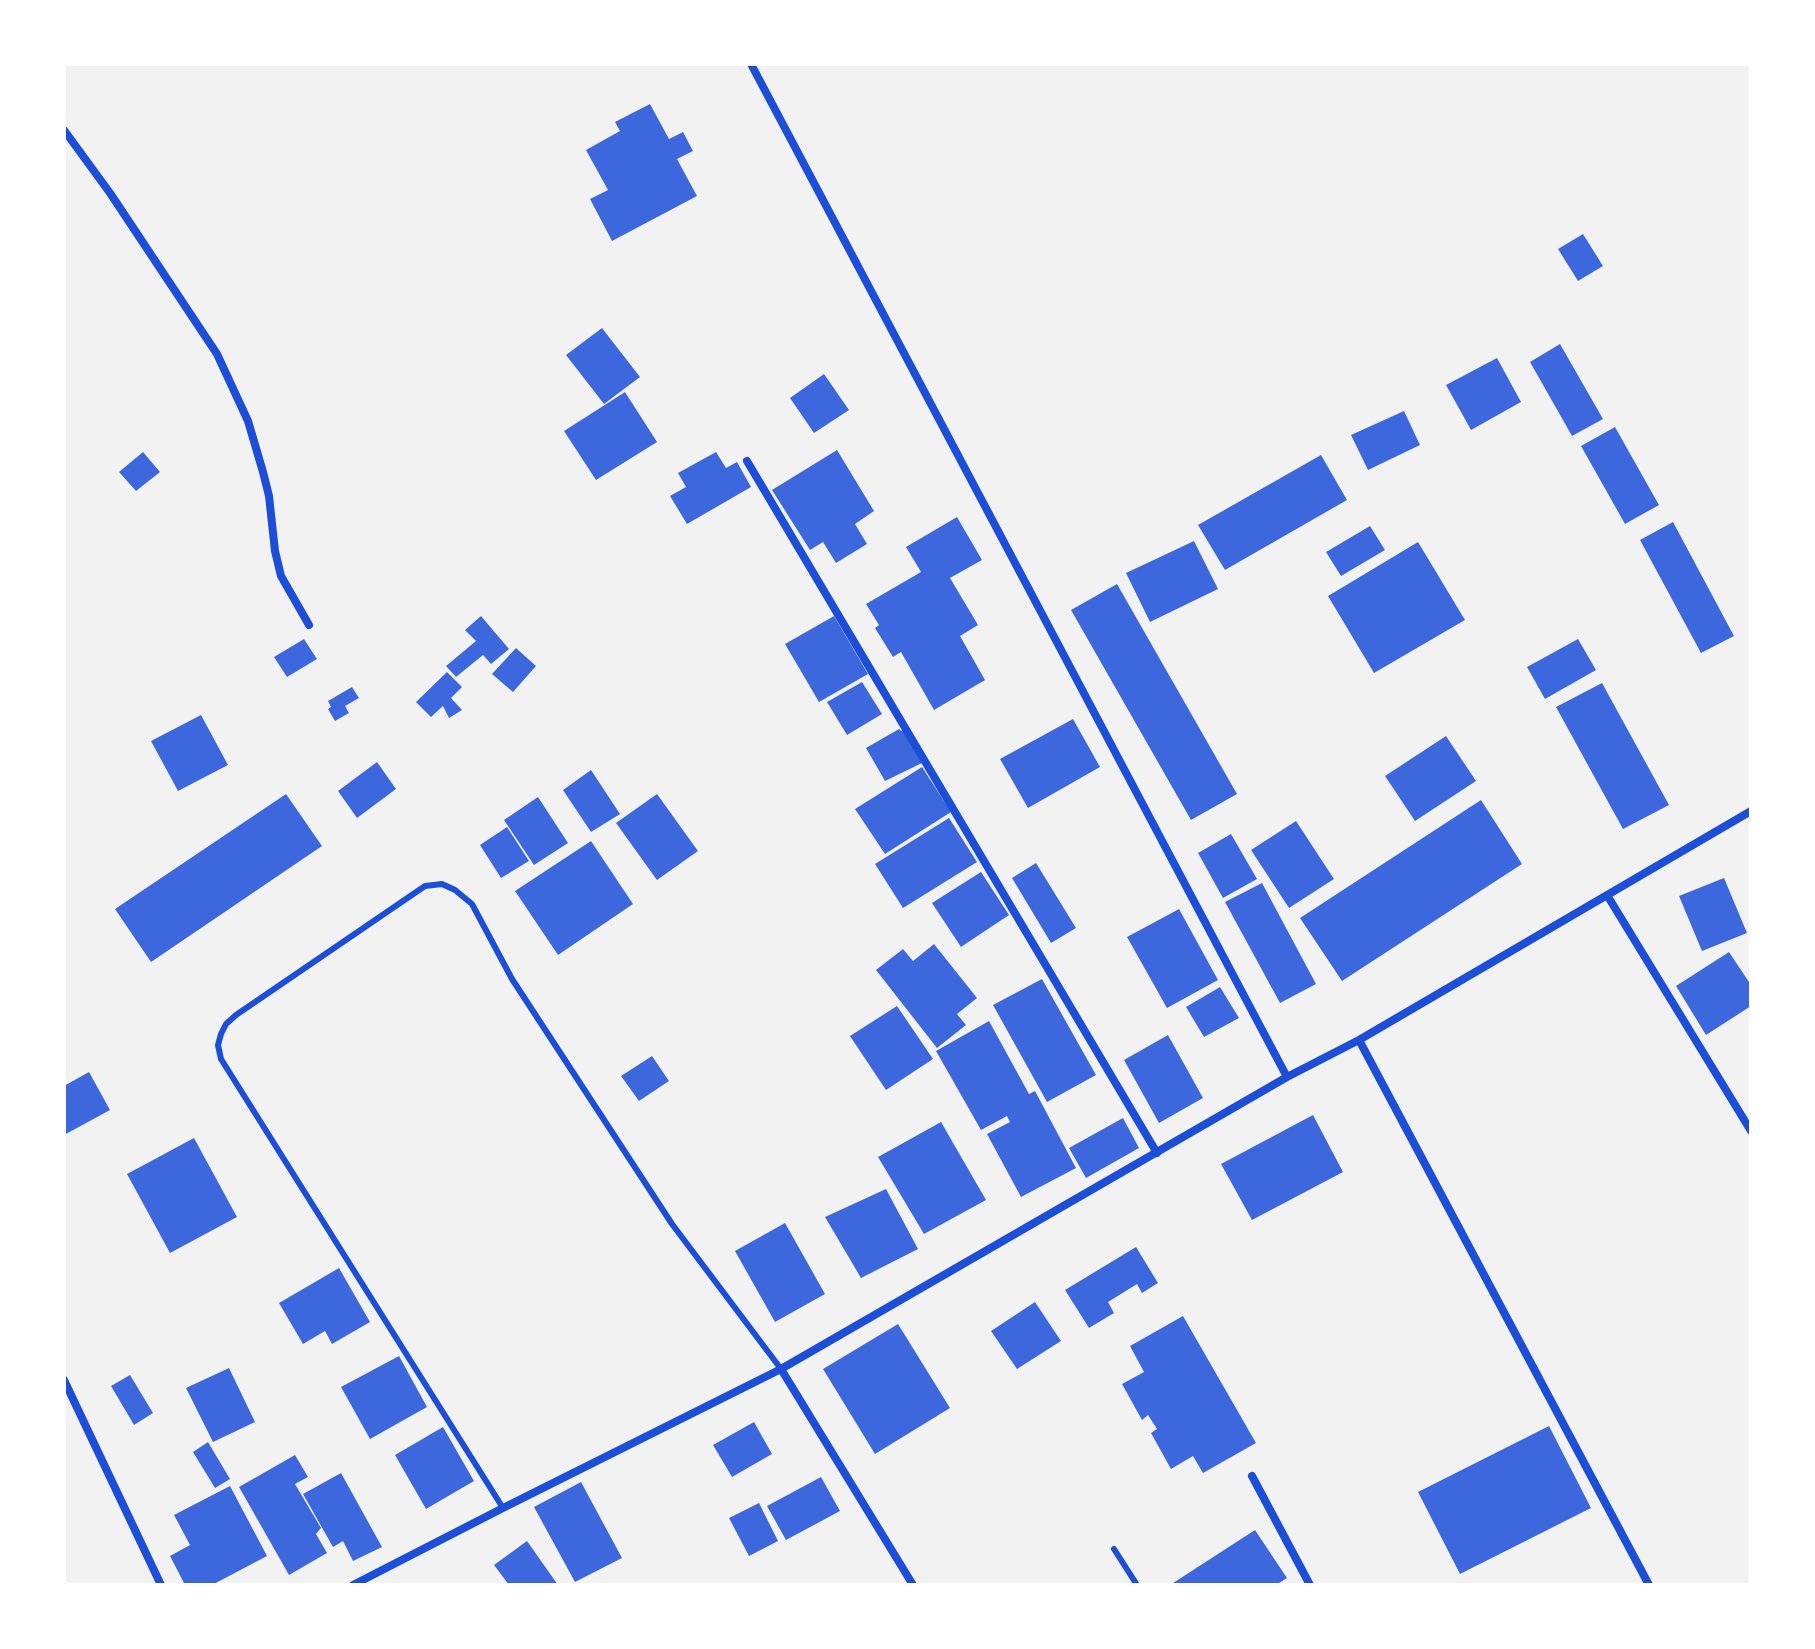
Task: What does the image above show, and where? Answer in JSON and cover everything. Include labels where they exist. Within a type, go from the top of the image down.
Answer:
[{"type":"street","points":[[751,64],[1287,1077]]},
{"type":"street","points":[[64,130],[110,193],[217,354],[248,421],[269,496],[281,576],[309,625]]},
{"type":"street","points":[[747,461],[1157,1153]]},
{"type":"street","points":[[353,1585],[781,1369],[1287,1077],[1359,1040],[1751,811]]},
{"type":"street","points":[[1607,895],[1751,1131]]},
{"type":"street","points":[[1359,1040],[1649,1585]]},
{"type":"street","points":[[781,1369],[913,1585]]},
{"type":"street","points":[[64,1380],[161,1585]]},
{"type":"street","points":[[1252,1476],[1310,1585]]},
{"type":"lane","points":[[503,1508],[221,1059],[218,1045],[226,1024],[236,1015],[425,886],[442,884],[472,904],[512,979],[672,1224],[781,1369]]},
{"type":"lane","points":[[1114,1549],[1137,1585]]},
{"type":"building","points":[[650,104],[669,139],[683,132],[693,151],[677,159],[697,196],[612,241],[590,199],[608,190],[586,150],[620,131],[615,122]]},
{"type":"building","points":[[1583,234],[1603,266],[1578,281],[1558,249]]},
{"type":"building","points":[[602,328],[640,377],[604,404],[566,355]]},
{"type":"building","points":[[1560,344],[1603,419],[1572,436],[1530,362]]},
{"type":"building","points":[[1497,358],[1521,402],[1471,430],[1446,385]]},
{"type":"building","points":[[824,374],[849,410],[814,433],[790,398]]},
{"type":"building","points":[[625,392],[657,442],[596,480],[564,431]]},
{"type":"building","points":[[1404,411],[1420,445],[1368,470],[1351,435]]},
{"type":"building","points":[[1615,427],[1659,505],[1625,524],[1581,446]]},
{"type":"building","points":[[837,450],[874,511],[855,524],[867,544],[836,563],[823,542],[810,550],[772,490]]},
{"type":"building","points":[[143,452],[160,472],[136,491],[119,472]]},
{"type":"building","points":[[716,452],[726,468],[737,462],[751,487],[687,524],[670,496],[686,487],[678,473]]},
{"type":"building","points":[[1321,455],[1347,500],[1225,570],[1198,525]]},
{"type":"building","points":[[957,517],[982,560],[950,578],[978,625],[960,636],[985,680],[934,710],[901,652],[893,657],[875,628],[879,625],[866,604],[921,572],[906,547]]},
{"type":"building","points":[[1673,522],[1734,636],[1701,653],[1640,540]]},
{"type":"building","points":[[1370,526],[1385,550],[1341,576],[1326,552]]},
{"type":"building","points":[[1194,541],[1218,589],[1150,622],[1126,573]]},
{"type":"building","points":[[1418,542],[1465,620],[1374,673],[1328,596]]},
{"type":"building","points":[[1117,584],[1237,794],[1191,820],[1071,610]]},
{"type":"building","points":[[481,616],[509,649],[491,664],[483,655],[456,677],[446,666],[476,641],[465,630]]},
{"type":"building","points":[[834,616],[868,674],[819,702],[785,644]]},
{"type":"building","points":[[304,639],[317,659],[287,677],[274,657]]},
{"type":"building","points":[[1578,639],[1596,670],[1545,699],[1527,667]]},
{"type":"building","points":[[516,648],[536,666],[513,692],[492,674]]},
{"type":"building","points":[[447,672],[462,687],[451,698],[462,710],[449,718],[443,706],[431,717],[416,702]]},
{"type":"building","points":[[862,682],[882,714],[847,735],[827,702]]},
{"type":"building","points":[[1602,683],[1669,805],[1623,829],[1556,707]]},
{"type":"building","points":[[352,687],[359,698],[345,706],[349,713],[335,721],[328,709],[331,707],[328,701]]},
{"type":"building","points":[[201,715],[228,765],[178,791],[151,741]]},
{"type":"building","points":[[1073,719],[1100,767],[1028,808],[1000,759]]},
{"type":"building","points":[[899,729],[903,730],[922,763],[885,781],[866,748]]},
{"type":"building","points":[[1446,736],[1476,781],[1415,821],[1385,776]]},
{"type":"building","points":[[377,762],[396,789],[357,818],[338,791]]},
{"type":"building","points":[[922,767],[951,812],[885,854],[855,809]]},
{"type":"building","points":[[591,770],[620,814],[591,832],[563,790]]},
{"type":"building","points":[[286,794],[322,846],[151,962],[115,909]]},
{"type":"building","points":[[657,794],[698,851],[657,880],[616,823]]},
{"type":"building","points":[[538,797],[568,843],[534,865],[504,820]]},
{"type":"building","points":[[1481,800],[1522,864],[1342,981],[1300,918]]},
{"type":"building","points":[[949,818],[977,862],[903,908],[875,864]]},
{"type":"building","points":[[1296,821],[1334,879],[1289,908],[1251,850]]},
{"type":"building","points":[[507,827],[529,861],[501,878],[480,845]]},
{"type":"building","points":[[1231,834],[1257,879],[1223,898],[1198,853]]},
{"type":"building","points":[[591,841],[633,904],[558,955],[515,891]]},
{"type":"building","points":[[1036,863],[1076,928],[1051,943],[1012,878]]},
{"type":"building","points":[[981,872],[1009,915],[961,947],[932,903]]},
{"type":"building","points":[[1724,878],[1747,933],[1702,951],[1679,896]]},
{"type":"building","points":[[1262,883],[1316,984],[1280,1003],[1225,902]]},
{"type":"building","points":[[1179,909],[1218,980],[1167,1008],[1127,937]]},
{"type":"building","points":[[934,944],[977,998],[957,1014],[966,1025],[937,1048],[876,970],[903,949],[913,961]]},
{"type":"building","points":[[1729,952],[1751,985],[1751,1006],[1706,1035],[1676,986]]},
{"type":"building","points":[[1042,979],[1096,1075],[1047,1102],[993,1005]]},
{"type":"building","points":[[1220,987],[1239,1018],[1204,1037],[1186,1007]]},
{"type":"building","points":[[897,1006],[933,1059],[886,1090],[850,1036]]},
{"type":"building","points":[[989,1021],[1029,1094],[1035,1091],[1076,1168],[1021,1197],[987,1134],[1010,1122],[1007,1116],[981,1130],[936,1051]]},
{"type":"building","points":[[1168,1035],[1203,1098],[1159,1123],[1124,1060]]},
{"type":"building","points":[[652,1056],[669,1081],[639,1101],[621,1076]]},
{"type":"building","points":[[89,1072],[110,1110],[64,1135],[64,1086]]},
{"type":"building","points":[[1313,1115],[1343,1172],[1252,1220],[1221,1164]]},
{"type":"building","points":[[1123,1118],[1139,1148],[1086,1178],[1069,1148]]},
{"type":"building","points":[[941,1122],[986,1200],[924,1234],[878,1157]]},
{"type":"building","points":[[194,1138],[237,1217],[170,1253],[127,1174]]},
{"type":"building","points":[[886,1189],[918,1249],[861,1278],[825,1217]]},
{"type":"building","points":[[785,1223],[825,1294],[775,1322],[735,1251]]},
{"type":"building","points":[[1136,1247],[1158,1283],[1142,1293],[1137,1284],[1108,1302],[1114,1313],[1089,1328],[1065,1290]]},
{"type":"building","points":[[339,1268],[370,1322],[332,1344],[325,1331],[303,1344],[279,1303]]},
{"type":"building","points":[[1035,1302],[1061,1341],[1017,1369],[991,1331]]},
{"type":"building","points":[[1183,1316],[1256,1443],[1203,1473],[1193,1456],[1171,1469],[1151,1433],[1157,1429],[1148,1415],[1142,1420],[1122,1384],[1144,1372],[1130,1346]]},
{"type":"building","points":[[898,1324],[950,1408],[875,1454],[823,1369]]},
{"type":"building","points":[[399,1356],[427,1407],[370,1439],[341,1387]]},
{"type":"building","points":[[229,1368],[255,1422],[213,1442],[186,1388]]},
{"type":"building","points":[[130,1375],[153,1413],[134,1425],[111,1386]]},
{"type":"building","points":[[754,1422],[772,1454],[732,1477],[713,1445]]},
{"type":"building","points":[[1549,1426],[1591,1508],[1460,1574],[1418,1492]]},
{"type":"building","points":[[443,1427],[474,1481],[426,1509],[395,1455]]},
{"type":"building","points":[[208,1442],[230,1479],[215,1488],[193,1452]]},
{"type":"building","points":[[295,1455],[308,1477],[295,1484],[321,1528],[316,1534],[327,1553],[289,1575],[239,1487]]},
{"type":"building","points":[[341,1473],[382,1547],[353,1561],[343,1541],[333,1547],[303,1494]]},
{"type":"building","points":[[821,1477],[840,1511],[786,1540],[767,1506]]},
{"type":"building","points":[[581,1482],[622,1558],[575,1582],[534,1507]]},
{"type":"building","points":[[230,1486],[267,1556],[212,1585],[185,1585],[170,1556],[190,1545],[174,1515]]},
{"type":"building","points":[[759,1503],[778,1541],[749,1556],[729,1518]]},
{"type":"building","points":[[1255,1530],[1287,1578],[1276,1585],[1170,1585]]},
{"type":"building","points":[[527,1541],[558,1585],[509,1585],[494,1565]]}]
